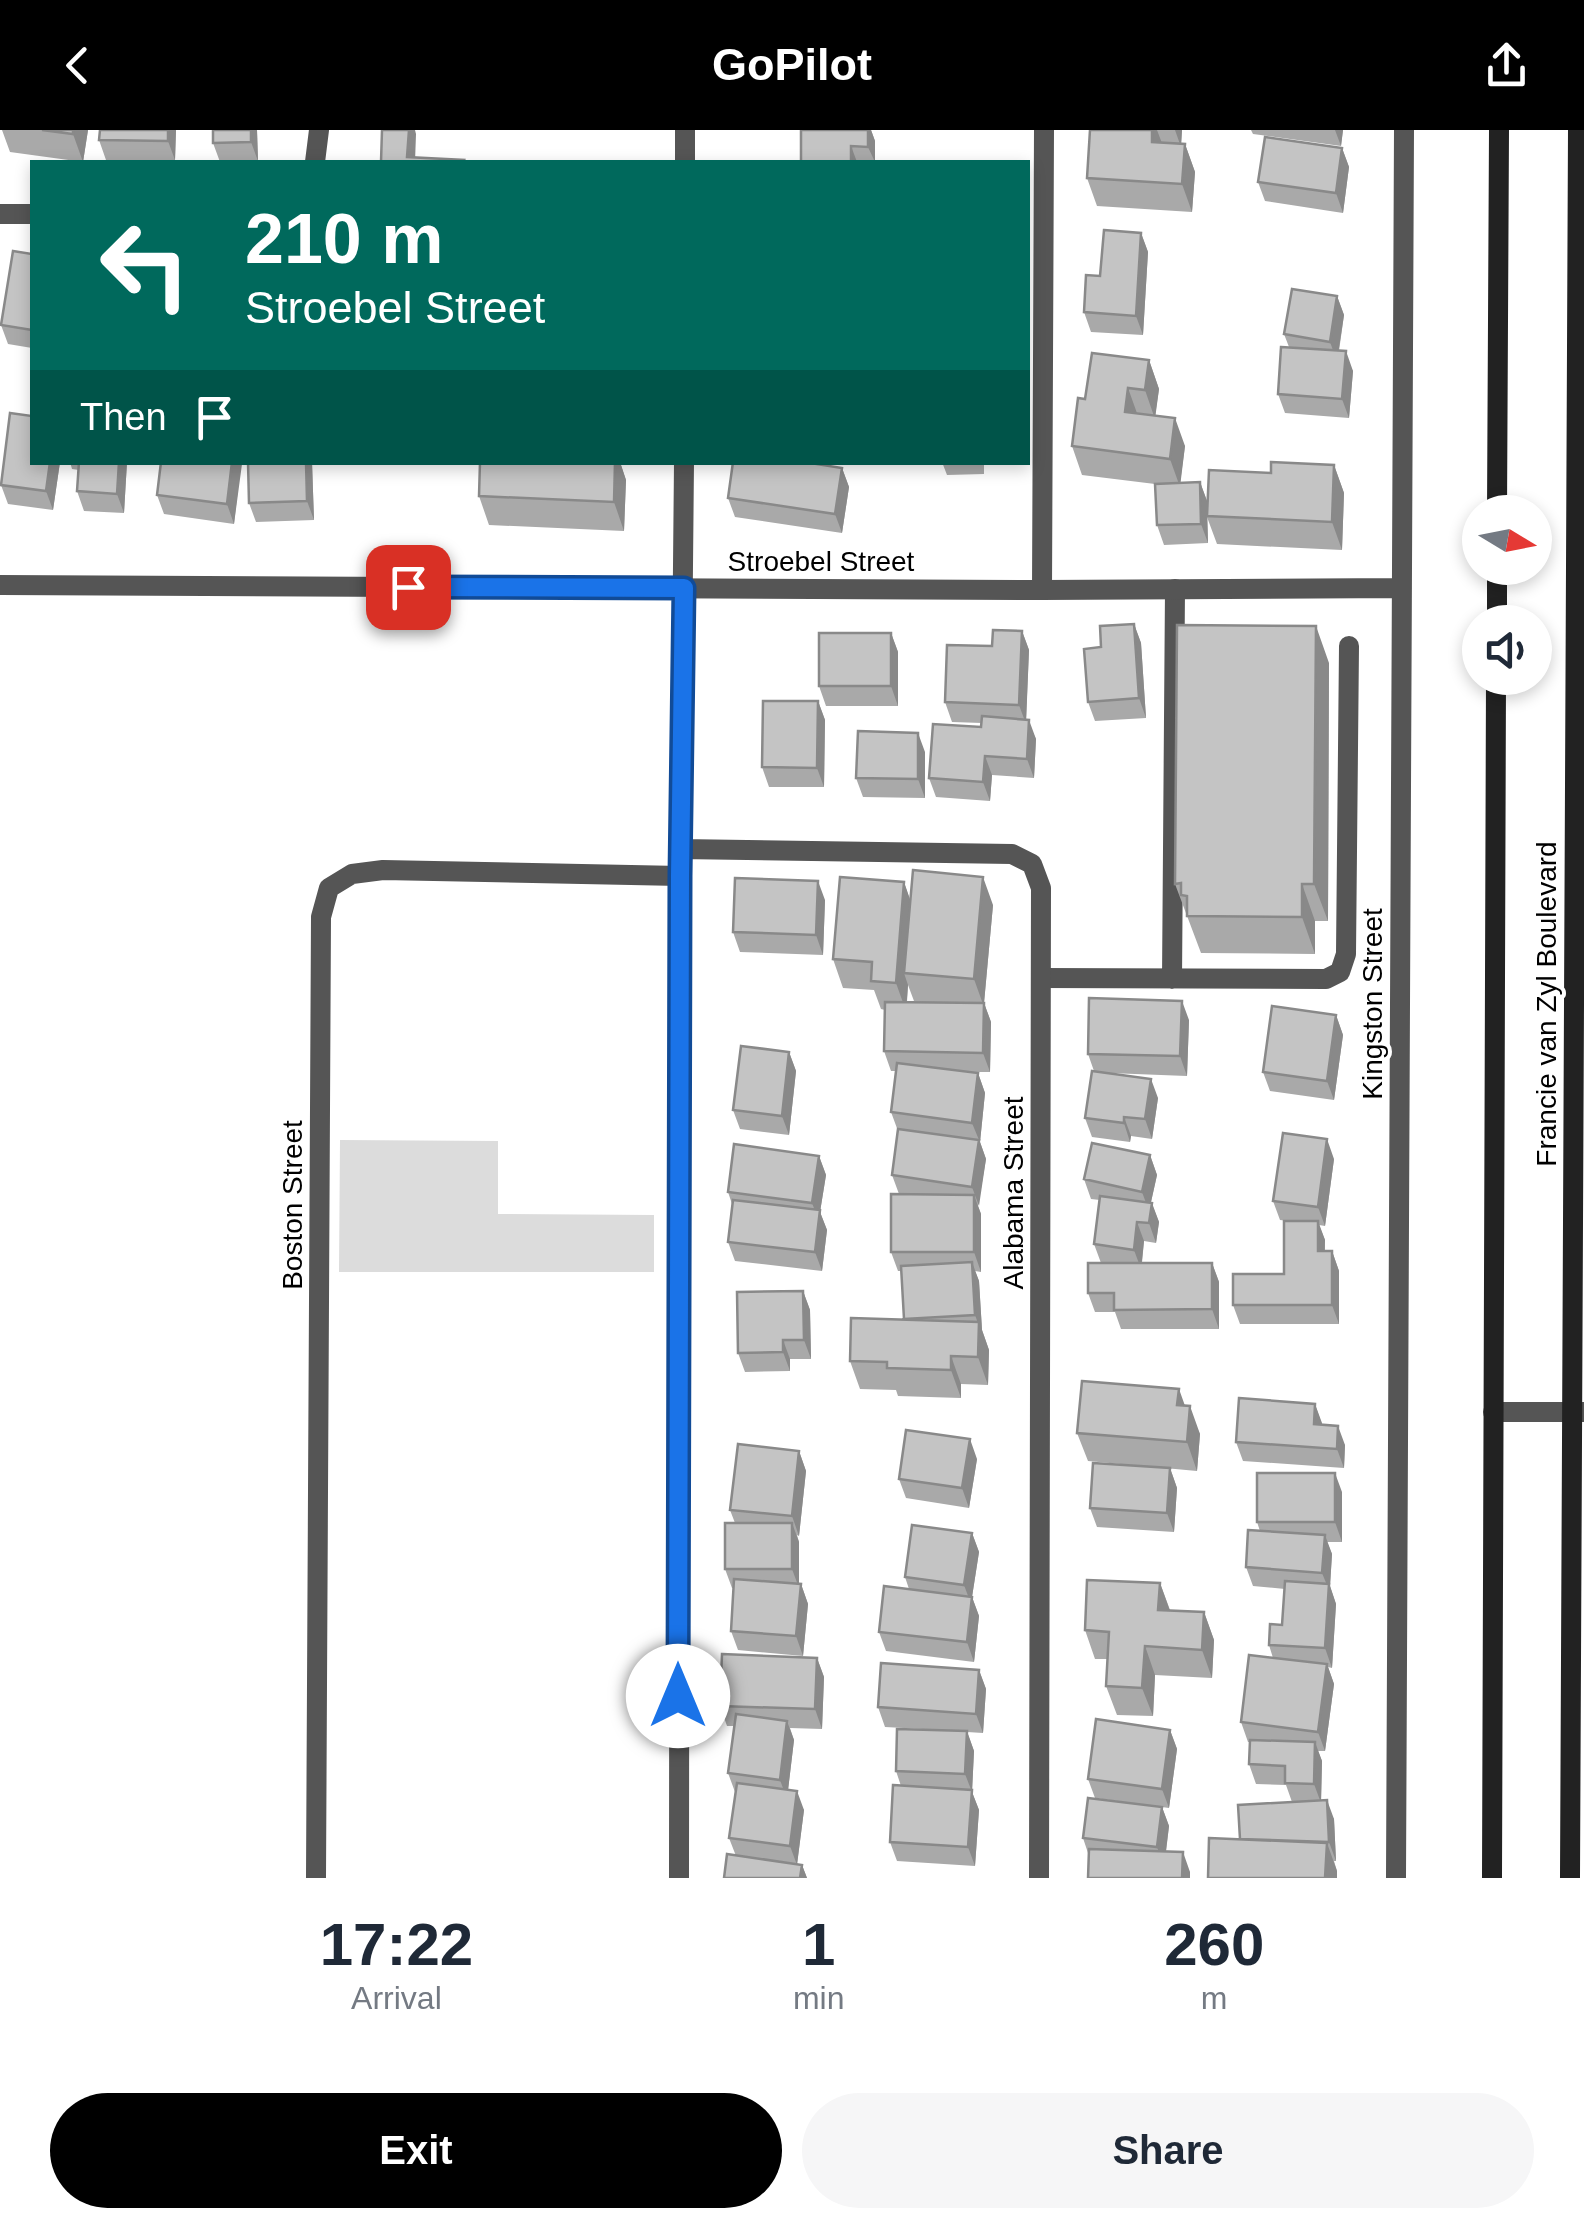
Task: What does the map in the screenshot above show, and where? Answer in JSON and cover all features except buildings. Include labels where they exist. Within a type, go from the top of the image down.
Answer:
[{"type":"main road","points":[[1497,495],[1499,130]]},
{"type":"main road","name":"Francie van Zyl Boulevard","points":[[1570,1878],[1578,1412],[1578,130]]},
{"type":"main road","name":"Francie van Zyl Boulevard","points":[[1492,1878],[1496,695]]},
{"type":"street","points":[[315,160],[319,130]]},
{"type":"street","points":[[685,130],[685,160]]},
{"type":"street","points":[[1042,590],[1044,130]]},
{"type":"street","name":"Kingston Street","points":[[1396,1878],[1404,130]]},
{"type":"street","points":[[0,214],[30,214]]},
{"type":"street","points":[[679,1878],[684,465]]},
{"type":"street","name":"Stroebel Street","points":[[0,585],[1402,588]]},
{"type":"street","points":[[1172,979],[1175,588]]},
{"type":"street","points":[[1040,978],[1326,980],[1340,972],[1345,963],[1349,646]]},
{"type":"street","name":"Alabama Street","points":[[680,849],[1012,854],[1032,864],[1041,888],[1039,1878]]},
{"type":"street","name":"Boston Street","points":[[316,1878],[321,917],[329,888],[352,874],[384,870],[680,876]]},
{"type":"street","points":[[1493,1412],[1578,1412]]},
{"type":"shaded area","points":[[340,1140],[498,1141],[498,1214],[654,1215],[654,1272],[339,1272]]},
{"type":"route","points":[[408,587],[684,588],[678,1696]]}]
